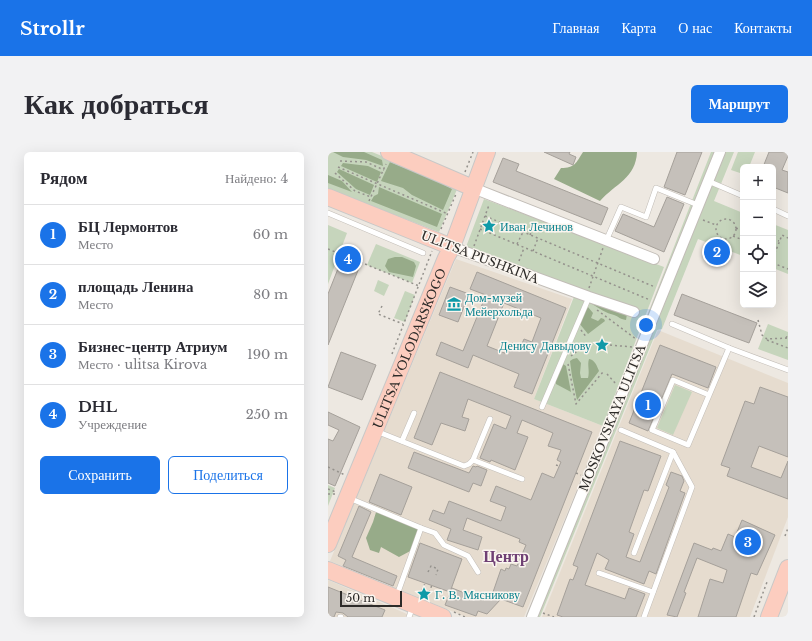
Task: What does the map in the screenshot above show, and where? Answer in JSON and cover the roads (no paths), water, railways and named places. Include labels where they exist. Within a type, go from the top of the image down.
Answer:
[{"type":"main road","name":"ULITSA VOLODARSKOGO","points":[[328,544],[446,258],[452,247],[467,186],[487,152]]},
{"type":"main road","points":[[394,155],[467,186]]},
{"type":"main road","name":"ULITSA PUSHKINA","points":[[328,197],[343,211],[437,240],[452,247]]},
{"type":"main road","points":[[328,570],[443,617]]},
{"type":"main road","points":[[769,617],[787,575]]},
{"type":"street","name":"MOSKOVSKAYA ULITSA","points":[[533,613],[720,152]]},
{"type":"street","points":[[467,186],[654,259]]},
{"type":"street","name":"ULITSA PUSHKINA","points":[[452,247],[587,297],[634,312]]},
{"type":"lane","points":[[708,181],[740,195]]},
{"type":"lane","points":[[606,241],[621,207],[646,217],[656,188],[698,205]]},
{"type":"lane","points":[[776,210],[788,216]]},
{"type":"lane","points":[[328,213],[343,211],[423,253]]},
{"type":"lane","points":[[542,406],[587,297]]},
{"type":"lane","points":[[672,324],[729,348],[788,370]]},
{"type":"lane","points":[[708,395],[673,380],[652,430],[688,445],[729,348]]},
{"type":"lane","points":[[402,441],[414,413]]},
{"type":"lane","points":[[375,430],[464,466],[473,460],[490,419]]},
{"type":"lane","points":[[621,430],[673,452],[692,487],[644,617]]},
{"type":"lane","points":[[634,553],[673,452]]},
{"type":"lane","points":[[473,460],[522,479]]},
{"type":"lane","points":[[348,497],[435,533],[444,545],[468,556],[478,572]]},
{"type":"lane","points":[[396,598],[421,528]]},
{"type":"lane","points":[[599,573],[653,592]]},
{"type":"place","name":"Иван Лечинов","points":[[489,226]]},
{"type":"place","name":"площадь Ленина","points":[[717,252]]},
{"type":"place","name":"DHL","points":[[348,259]]},
{"type":"place","name":"Дом-музей Мейерхольда","points":[[454,304]]},
{"type":"place","name":"Денису Давыдову","points":[[602,345]]},
{"type":"place","name":"БЦ Лермонтов","points":[[648,405]]},
{"type":"place","name":"Бизнес-центр Атриум","points":[[748,542]]},
{"type":"place","name":"Г. В. Мясникову","points":[[424,594]]},
{"type":"district","name":"Центр","points":[[506,556]]}]
